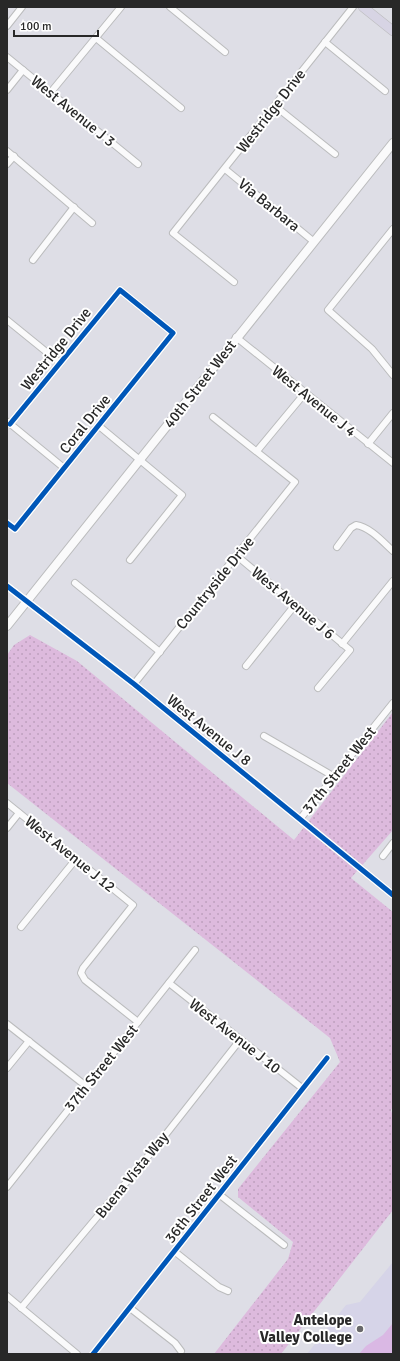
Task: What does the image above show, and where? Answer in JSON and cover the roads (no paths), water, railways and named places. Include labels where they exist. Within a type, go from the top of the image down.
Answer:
[{"type":"main road","points":[[363,7],[393,31]]},
{"type":"main road","name":"40th Street West","points":[[7,626],[141,460],[236,337],[279,286],[313,241],[393,142]]},
{"type":"street","points":[[7,26],[22,7]]},
{"type":"street","points":[[50,92],[121,7]]},
{"type":"street","points":[[170,7],[225,52]]},
{"type":"street","name":"Westridge Drive","points":[[234,282],[173,233],[353,7]]},
{"type":"street","points":[[96,38],[180,108]]},
{"type":"street","points":[[325,42],[385,91]]},
{"type":"street","name":"West Avenue J 3","points":[[7,57],[138,164]]},
{"type":"street","points":[[7,90],[23,70]]},
{"type":"street","points":[[275,106],[335,154]]},
{"type":"street","points":[[7,151],[92,223]]},
{"type":"street","points":[[7,164],[14,156]]},
{"type":"street","name":"Via Barbara","points":[[225,169],[313,241]]},
{"type":"street","points":[[33,260],[74,207]]},
{"type":"street","points":[[393,229],[328,310],[372,349],[393,375]]},
{"type":"street","name":"Westridge Drive","points":[[9,422],[120,290]]},
{"type":"street","name":"Coral Drive","points":[[7,523],[15,529],[173,333],[120,290]]},
{"type":"street","points":[[7,320],[60,363]]},
{"type":"street","name":"West Avenue J 4","points":[[236,337],[393,464]]},
{"type":"street","points":[[213,417],[257,451],[305,393]]},
{"type":"street","points":[[368,444],[393,413]]},
{"type":"street","points":[[9,422],[64,468]]},
{"type":"street","points":[[99,426],[182,495],[130,560]]},
{"type":"street","name":"Countryside Drive","points":[[134,684],[295,482],[257,451]]},
{"type":"street","points":[[337,547],[351,528],[356,525],[367,529],[393,551]]},
{"type":"street","name":"West Avenue J 6","points":[[236,556],[350,650],[318,688]]},
{"type":"street","points":[[342,644],[393,581]]},
{"type":"street","points":[[75,583],[160,652]]},
{"type":"street","name":"West Avenue J 8","points":[[7,586],[134,684],[393,894]]},
{"type":"street","points":[[246,666],[295,605]]},
{"type":"street","name":"37th Street West","points":[[300,819],[393,702]]},
{"type":"street","points":[[264,736],[333,776]]},
{"type":"street","name":"West Avenue J 12","points":[[7,803],[133,905],[83,968],[81,973],[85,980],[138,1022]]},
{"type":"street","points":[[7,828],[19,813]]},
{"type":"street","points":[[383,856],[393,843]]},
{"type":"street","points":[[21,927],[76,859]]},
{"type":"street","name":"37th Street West","points":[[7,1187],[195,950]]},
{"type":"street","name":"West Avenue J 10","points":[[169,983],[302,1088]]},
{"type":"street","points":[[7,1024],[86,1086]]},
{"type":"street","name":"Buena Vista Way","points":[[21,1308],[159,1143],[240,1040]]},
{"type":"street","points":[[7,1068],[29,1041]]},
{"type":"street","name":"36th Street West","points":[[93,1354],[327,1058]]},
{"type":"street","points":[[220,1195],[284,1245]]},
{"type":"street","points":[[174,1252],[219,1287],[228,1291]]},
{"type":"street","points":[[7,1296],[77,1354]]},
{"type":"street","points":[[130,1308],[175,1343],[181,1352]]},
{"type":"place","name":"Antelope Valley College","points":[[360,1329]]}]
